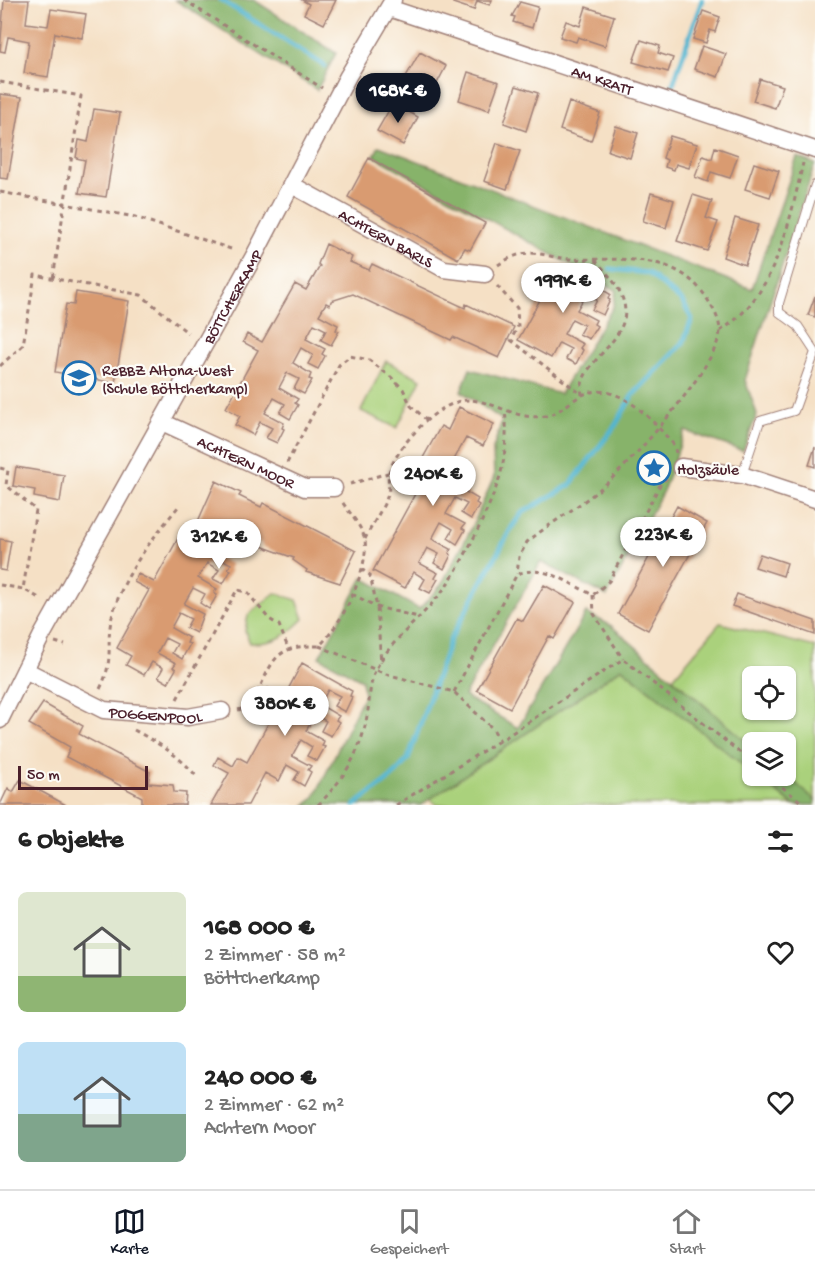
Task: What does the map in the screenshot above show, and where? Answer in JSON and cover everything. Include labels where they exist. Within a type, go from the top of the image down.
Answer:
[{"type":"street","name":"AM KRATT","points":[[391,4],[410,17],[810,154]]},
{"type":"street","name":"BÖTTCHERKAMP","points":[[0,720],[41,636],[292,185],[348,76],[391,4]]},
{"type":"street","name":"ACHTERN BARLS","points":[[292,185],[444,270],[485,274]]},
{"type":"street","name":"ACHTERN MOOR","points":[[162,422],[306,488],[334,488]]},
{"type":"street","points":[[681,467],[742,475],[815,499]]},
{"type":"street","name":"POGGENPOOL","points":[[25,670],[104,710],[188,717],[222,711]]},
{"type":"lane","points":[[742,475],[760,421],[794,411],[815,352],[798,326],[779,312],[778,303],[815,185]]},
{"type":"path","points":[[184,0],[322,88]]},
{"type":"path","points":[[0,82],[81,96],[53,279]]},
{"type":"path","points":[[454,692],[517,574],[519,557],[527,542],[609,482],[689,390],[713,352],[720,331],[751,305],[761,293],[776,260],[810,154]]},
{"type":"path","points":[[0,192],[65,202],[135,217],[234,250]]},
{"type":"path","points":[[582,395],[511,340],[518,326],[517,308],[485,274],[509,257],[537,252],[569,259],[663,262],[677,269],[703,292],[715,311],[720,331]]},
{"type":"path","points":[[582,395],[583,377],[612,343],[623,323],[625,310],[616,286],[594,259]]},
{"type":"path","points":[[0,366],[23,345],[35,275],[141,295],[188,333]]},
{"type":"path","points":[[282,478],[287,462],[339,365],[350,356],[369,360],[392,377],[403,389],[411,406],[429,421]]},
{"type":"path","points":[[319,646],[329,637],[352,594],[360,569],[365,539],[389,493],[388,473],[411,435],[447,405],[460,400],[472,400],[521,416],[550,416],[582,395],[614,394],[641,409],[674,445],[681,467],[661,483],[609,581],[593,595]]},
{"type":"path","points":[[318,805],[339,784],[355,757],[365,730],[370,684],[376,669],[407,626],[449,582],[498,482],[507,421],[505,411]]},
{"type":"path","points":[[0,468],[8,470],[6,485],[36,510],[22,589]]},
{"type":"path","points":[[365,539],[334,488],[388,473]]},
{"type":"path","points":[[93,704],[109,672],[108,633],[123,588],[142,552],[178,507]]},
{"type":"path","points":[[360,569],[370,575],[377,607],[381,663]]},
{"type":"path","points":[[517,574],[537,570],[548,572],[593,595]]},
{"type":"path","points":[[0,585],[22,589],[41,599]]},
{"type":"path","points":[[169,715],[237,591],[247,592],[269,619],[279,625],[288,648]]},
{"type":"path","points":[[352,594],[377,607],[418,617]]},
{"type":"path","points":[[593,595],[594,614],[623,659],[742,755]]},
{"type":"path","points":[[222,711],[248,707],[274,661],[288,648],[300,645],[319,646],[376,669],[454,692],[493,729],[500,741]]},
{"type":"path","points":[[396,805],[500,741],[623,659]]},
{"type":"path","points":[[130,728],[162,745],[185,763],[197,777]]},
{"type":"path","points":[[781,786],[805,805]]},
{"type":"green space","points":[[175,0],[254,0],[336,53],[317,90]]},
{"type":"green space","points":[[379,146],[752,289],[797,157],[815,164],[745,380],[757,414],[743,451],[685,431],[664,489],[607,596],[541,562],[464,696],[518,728],[586,613],[610,625],[742,738],[742,764],[622,668],[421,805],[305,805],[314,798],[364,695],[362,680],[319,657],[363,578],[419,609],[441,585],[470,531],[494,477],[493,449],[502,420],[461,391],[470,369],[560,394],[613,307],[616,290],[374,156]]},
{"type":"green space","points":[[386,361],[421,379],[397,428],[361,411]]},
{"type":"green space","points":[[275,593],[297,600],[304,619],[280,638],[250,643],[245,631],[248,615]]},
{"type":"green space","points":[[720,623],[815,647],[815,801],[796,785],[796,732],[742,732],[742,738],[673,678]]},
{"type":"green space","points":[[622,668],[742,764],[742,786],[769,786],[793,805],[437,805],[430,799]]},
{"type":"green space","points":[[796,784],[815,800],[815,805],[793,805],[769,786],[796,786]]},
{"type":"building","points":[[4,0],[29,0],[26,23],[48,26],[51,9],[86,14],[82,38],[55,33],[48,77],[24,73],[29,41],[8,37],[5,52],[0,51]]},
{"type":"building","points":[[302,0],[336,0],[324,24],[304,14],[309,4]]},
{"type":"building","points":[[454,0],[492,0],[490,5],[477,1],[474,10],[453,3]]},
{"type":"building","points":[[520,2],[538,7],[532,28],[513,22],[515,17],[512,16]]},
{"type":"building","points":[[586,7],[614,16],[605,46],[578,37],[576,42],[560,37],[566,21],[580,26]]},
{"type":"building","points":[[703,11],[720,17],[715,32],[710,30],[706,43],[693,39]]},
{"type":"building","points":[[641,40],[660,46],[658,53],[673,58],[668,72],[633,62]]},
{"type":"building","points":[[702,46],[726,54],[718,77],[694,69]]},
{"type":"building","points":[[420,52],[446,66],[431,95],[404,80]]},
{"type":"building","points":[[468,72],[499,82],[489,110],[459,100]]},
{"type":"building","points":[[760,79],[783,86],[775,108],[753,101]]},
{"type":"building","points":[[516,86],[538,93],[526,131],[504,123]]},
{"type":"building","points":[[0,94],[22,97],[8,179],[0,178]]},
{"type":"building","points":[[569,102],[600,113],[591,141],[560,130]]},
{"type":"building","points":[[393,103],[418,117],[403,145],[377,131]]},
{"type":"building","points":[[94,109],[120,113],[106,197],[79,193],[85,160],[76,158],[79,140],[88,142]]},
{"type":"building","points":[[616,126],[638,133],[630,158],[608,151]]},
{"type":"building","points":[[670,136],[697,144],[689,168],[676,164],[674,170],[665,167],[667,160],[663,158]]},
{"type":"building","points":[[497,143],[520,151],[507,189],[484,181]]},
{"type":"building","points":[[715,147],[738,155],[730,178],[711,172],[708,182],[695,177],[703,156],[712,159]]},
{"type":"building","points":[[369,158],[485,223],[470,250],[465,248],[458,259],[348,197]]},
{"type":"building","points":[[754,163],[779,171],[770,197],[745,189]]},
{"type":"building","points":[[651,193],[674,200],[666,228],[643,221]]},
{"type":"building","points":[[693,195],[712,201],[706,218],[718,222],[707,251],[677,241]]},
{"type":"building","points":[[735,218],[758,225],[745,265],[723,257]]},
{"type":"building","points":[[326,244],[352,257],[350,262],[369,270],[372,264],[465,308],[466,304],[514,327],[499,358],[453,337],[451,340],[353,294],[331,301],[330,305],[326,303],[319,315],[338,325],[336,330],[339,331],[331,345],[321,340],[326,330],[314,324],[306,339],[325,349],[322,354],[325,356],[318,369],[308,364],[313,355],[301,348],[293,363],[311,374],[309,379],[312,380],[304,394],[294,389],[299,379],[287,373],[279,388],[298,399],[295,403],[298,405],[290,419],[280,413],[285,404],[274,398],[265,413],[284,423],[282,428],[284,429],[277,443],[266,438],[272,428],[260,422],[253,435],[235,425],[240,416],[226,408],[258,350],[243,342],[247,334],[262,342],[295,284],[306,290],[320,266],[318,264]]},
{"type":"building","points":[[559,265],[610,294],[608,299],[610,300],[603,315],[592,310],[597,300],[586,294],[577,310],[596,320],[594,324],[597,326],[589,339],[579,334],[584,325],[572,319],[564,334],[583,344],[580,348],[583,350],[576,364],[566,359],[571,349],[559,343],[551,358],[518,340]]},
{"type":"building","points":[[76,292],[129,301],[115,383],[55,372],[66,304],[74,305]]},
{"type":"building","points":[[815,296],[815,317],[808,315]]},
{"type":"building","points":[[459,407],[494,424],[483,446],[466,438],[450,467],[444,463],[437,475],[478,499],[476,503],[479,505],[471,519],[461,513],[467,504],[455,498],[446,514],[465,524],[462,528],[465,530],[457,544],[448,538],[453,529],[441,522],[432,539],[451,549],[449,553],[451,555],[444,569],[434,563],[439,554],[427,548],[419,563],[438,573],[435,578],[438,579],[430,593],[420,588],[425,579],[414,572],[405,588],[373,571],[428,470],[419,465],[441,426],[448,430]]},
{"type":"building","points":[[815,447],[815,467],[809,465]]},
{"type":"building","points":[[16,467],[64,475],[60,502],[34,497],[35,490],[13,486]]},
{"type":"building","points":[[216,481],[241,493],[239,496],[261,507],[263,503],[356,551],[340,583],[306,572],[307,570],[293,560],[294,558],[261,546],[262,544],[247,534],[219,542],[212,554],[231,564],[228,569],[231,570],[223,584],[213,579],[219,570],[207,563],[198,578],[217,589],[214,593],[217,595],[209,609],[200,603],[205,594],[193,588],[184,604],[203,614],[196,633],[186,628],[191,619],[179,613],[171,628],[189,638],[187,643],[190,644],[182,659],[172,653],[177,644],[165,638],[157,653],[176,663],[173,667],[176,669],[168,683],[158,677],[163,668],[152,662],[144,675],[126,665],[131,656],[117,648],[149,590],[134,582],[138,574],[154,582],[186,524],[195,528]]},
{"type":"building","points":[[677,506],[707,523],[648,630],[618,614]]},
{"type":"building","points":[[0,539],[11,541],[6,571],[0,570]]},
{"type":"building","points":[[760,554],[787,563],[783,576],[755,567]]},
{"type":"building","points":[[544,585],[575,602],[554,639],[549,636],[510,708],[477,690],[517,618],[523,621]]},
{"type":"building","points":[[737,594],[815,621],[815,635],[732,606]]},
{"type":"building","points":[[302,663],[352,691],[350,696],[352,697],[345,712],[334,706],[340,696],[328,690],[320,705],[339,716],[336,720],[339,722],[331,736],[321,731],[326,721],[315,715],[306,731],[324,741],[322,746],[325,747],[317,761],[307,756],[312,747],[301,740],[292,756],[311,766],[308,770],[311,772],[304,786],[294,780],[299,772],[287,765],[279,781],[265,773],[248,805],[211,805],[229,773],[214,765],[218,757],[233,766],[238,757],[247,762],[279,704],[264,695],[268,688],[284,697]]},
{"type":"building","points":[[43,703],[83,726],[79,734],[150,772],[148,783],[173,785],[174,792],[186,793],[185,805],[142,805],[142,797],[66,757],[70,747],[29,724]]},
{"type":"building","points":[[20,780],[66,805],[0,805],[8,788],[13,792]]},
{"type":"waterway","points":[[221,0],[325,66]]},
{"type":"waterway","points":[[672,87],[702,0]]},
{"type":"waterway","points":[[355,805],[392,777],[408,759],[450,640],[512,527],[522,513],[570,485],[615,426],[632,396],[683,343],[692,319],[682,301],[648,273],[610,269]]},
{"type":"place","name":"ReBBZ Altona-West (Schule Böttcherkamp)","points":[[79,378]]},
{"type":"place","name":"Holzsäule","points":[[654,468]]}]
